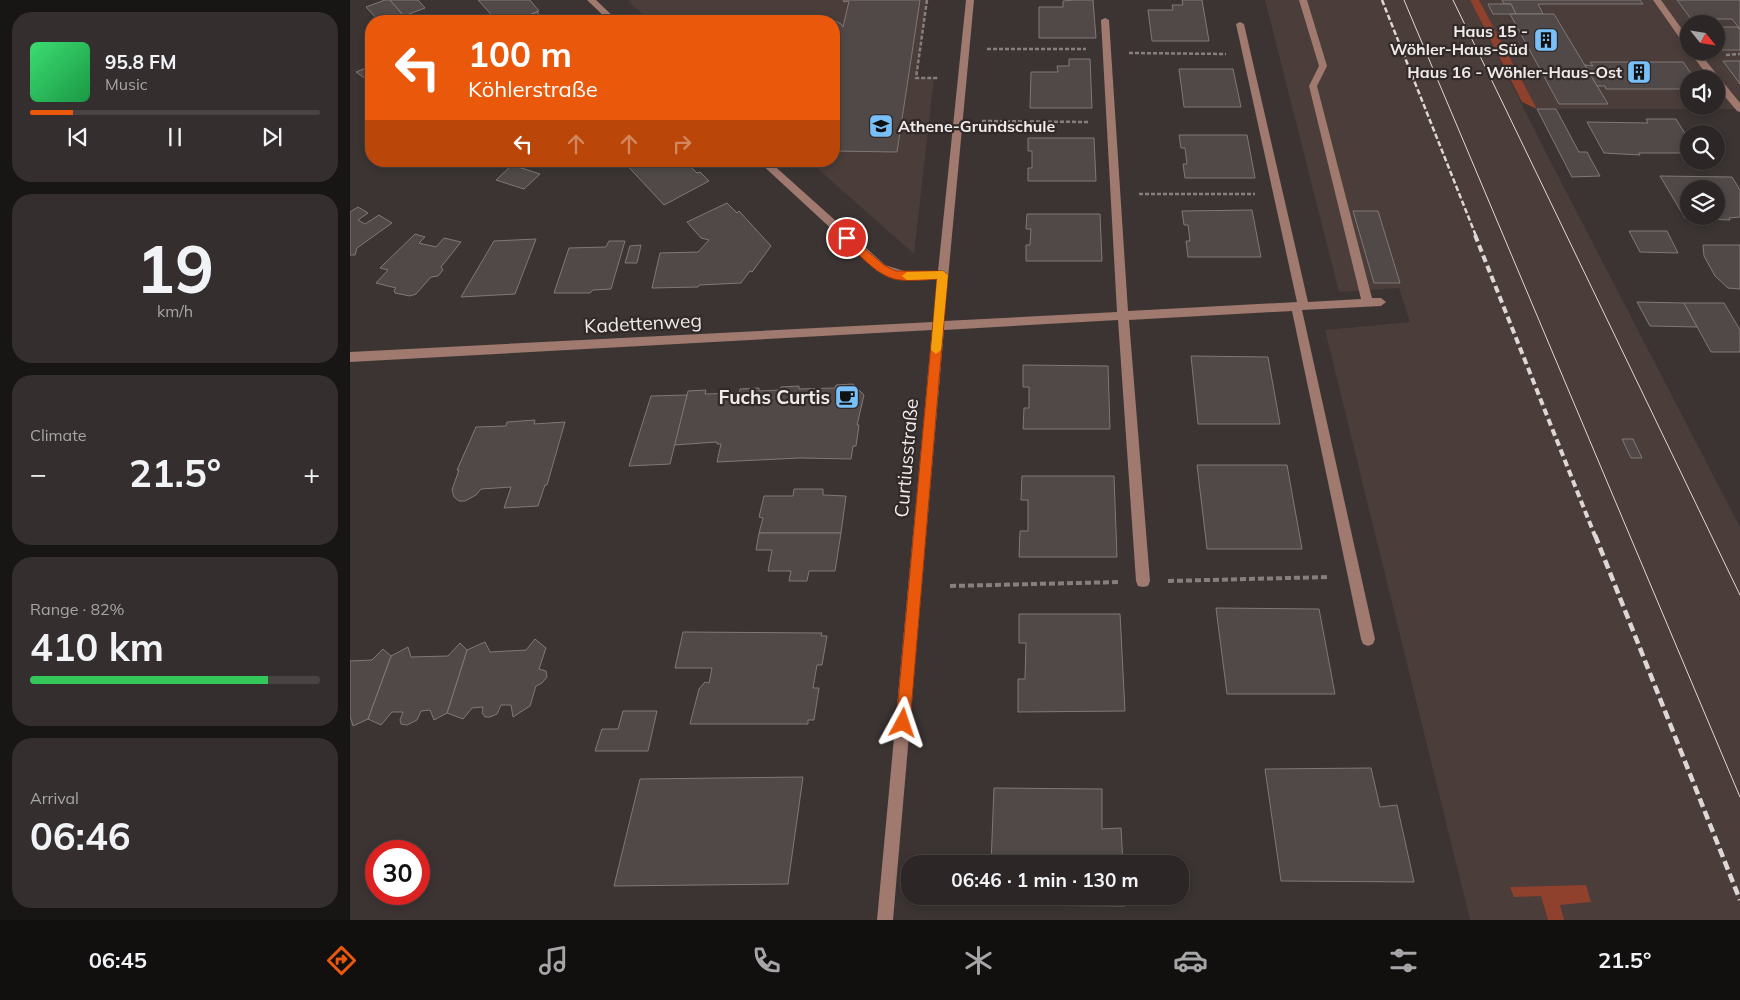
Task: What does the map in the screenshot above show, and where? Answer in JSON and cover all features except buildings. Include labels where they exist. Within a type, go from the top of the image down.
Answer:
[{"type":"street","points":[[591,0],[607,15]]},
{"type":"street","name":"Curtiusstraße","points":[[885,920],[938,324],[970,0]]},
{"type":"street","points":[[1303,0],[1323,66],[1313,86],[1367,302]]},
{"type":"street","points":[[1657,0],[1680,32]]},
{"type":"street","points":[[1105,20],[1123,315],[1143,581]]},
{"type":"street","points":[[1240,24],[1278,194],[1368,639]]},
{"type":"street","points":[[1700,60],[1709,70]]},
{"type":"street","points":[[1725,90],[1740,108]]},
{"type":"street","points":[[770,167],[881,268],[894,275],[943,275]]},
{"type":"street","name":"Kadettenweg","points":[[350,357],[938,324],[1381,302]]},
{"type":"path","points":[[927,0],[916,78],[938,78]]},
{"type":"path","points":[[987,49],[1246,54]]},
{"type":"path","points":[[982,122],[1111,122]]},
{"type":"path","points":[[1116,194],[1278,194]]},
{"type":"shaded area","name":"Athene-Grundschule","points":[[927,0],[916,78],[934,78],[914,254],[816,167],[840,167],[840,15],[643,15],[628,1]]},
{"type":"shaded area","points":[[1265,0],[1470,0],[1542,145],[1740,527],[1740,920],[1470,920],[1325,330],[1410,322],[1399,288],[1339,292]]},
{"type":"shaded area","points":[[1470,0],[1479,0],[1537,109],[1522,102]]},
{"type":"shaded area","points":[[1479,0],[1740,0],[1740,109],[1725,109],[1725,70],[1680,70],[1680,109],[1537,109]]},
{"type":"shaded area","points":[[1586,885],[1591,902],[1560,905],[1564,920],[1548,920],[1541,896],[1514,897],[1510,887]]},
{"type":"tram line","points":[[1404,0],[1740,797]]},
{"type":"tram line","points":[[1453,0],[1740,595]]},
{"type":"railway","points":[[1382,0],[1476,236]]},
{"type":"railway","points":[[1475,235],[1595,536]]},
{"type":"railway","points":[[1595,535],[1740,900]]},
{"type":"slow traffic","points":[[907,276],[943,275],[936,350]]},
{"type":"place","name":"Haus 15 - Wöhler-Haus-Süd","points":[[1546,40]]},
{"type":"place","name":"Haus 16 - Wöhler-Haus-Ost","points":[[1639,72]]},
{"type":"place","name":"Athene-Grundschule","points":[[881,126]]},
{"type":"place","name":"Fuchs Curtis","points":[[847,397]]},
{"type":"route","points":[[847,238],[881,268],[894,275],[943,275],[903,723]]}]
